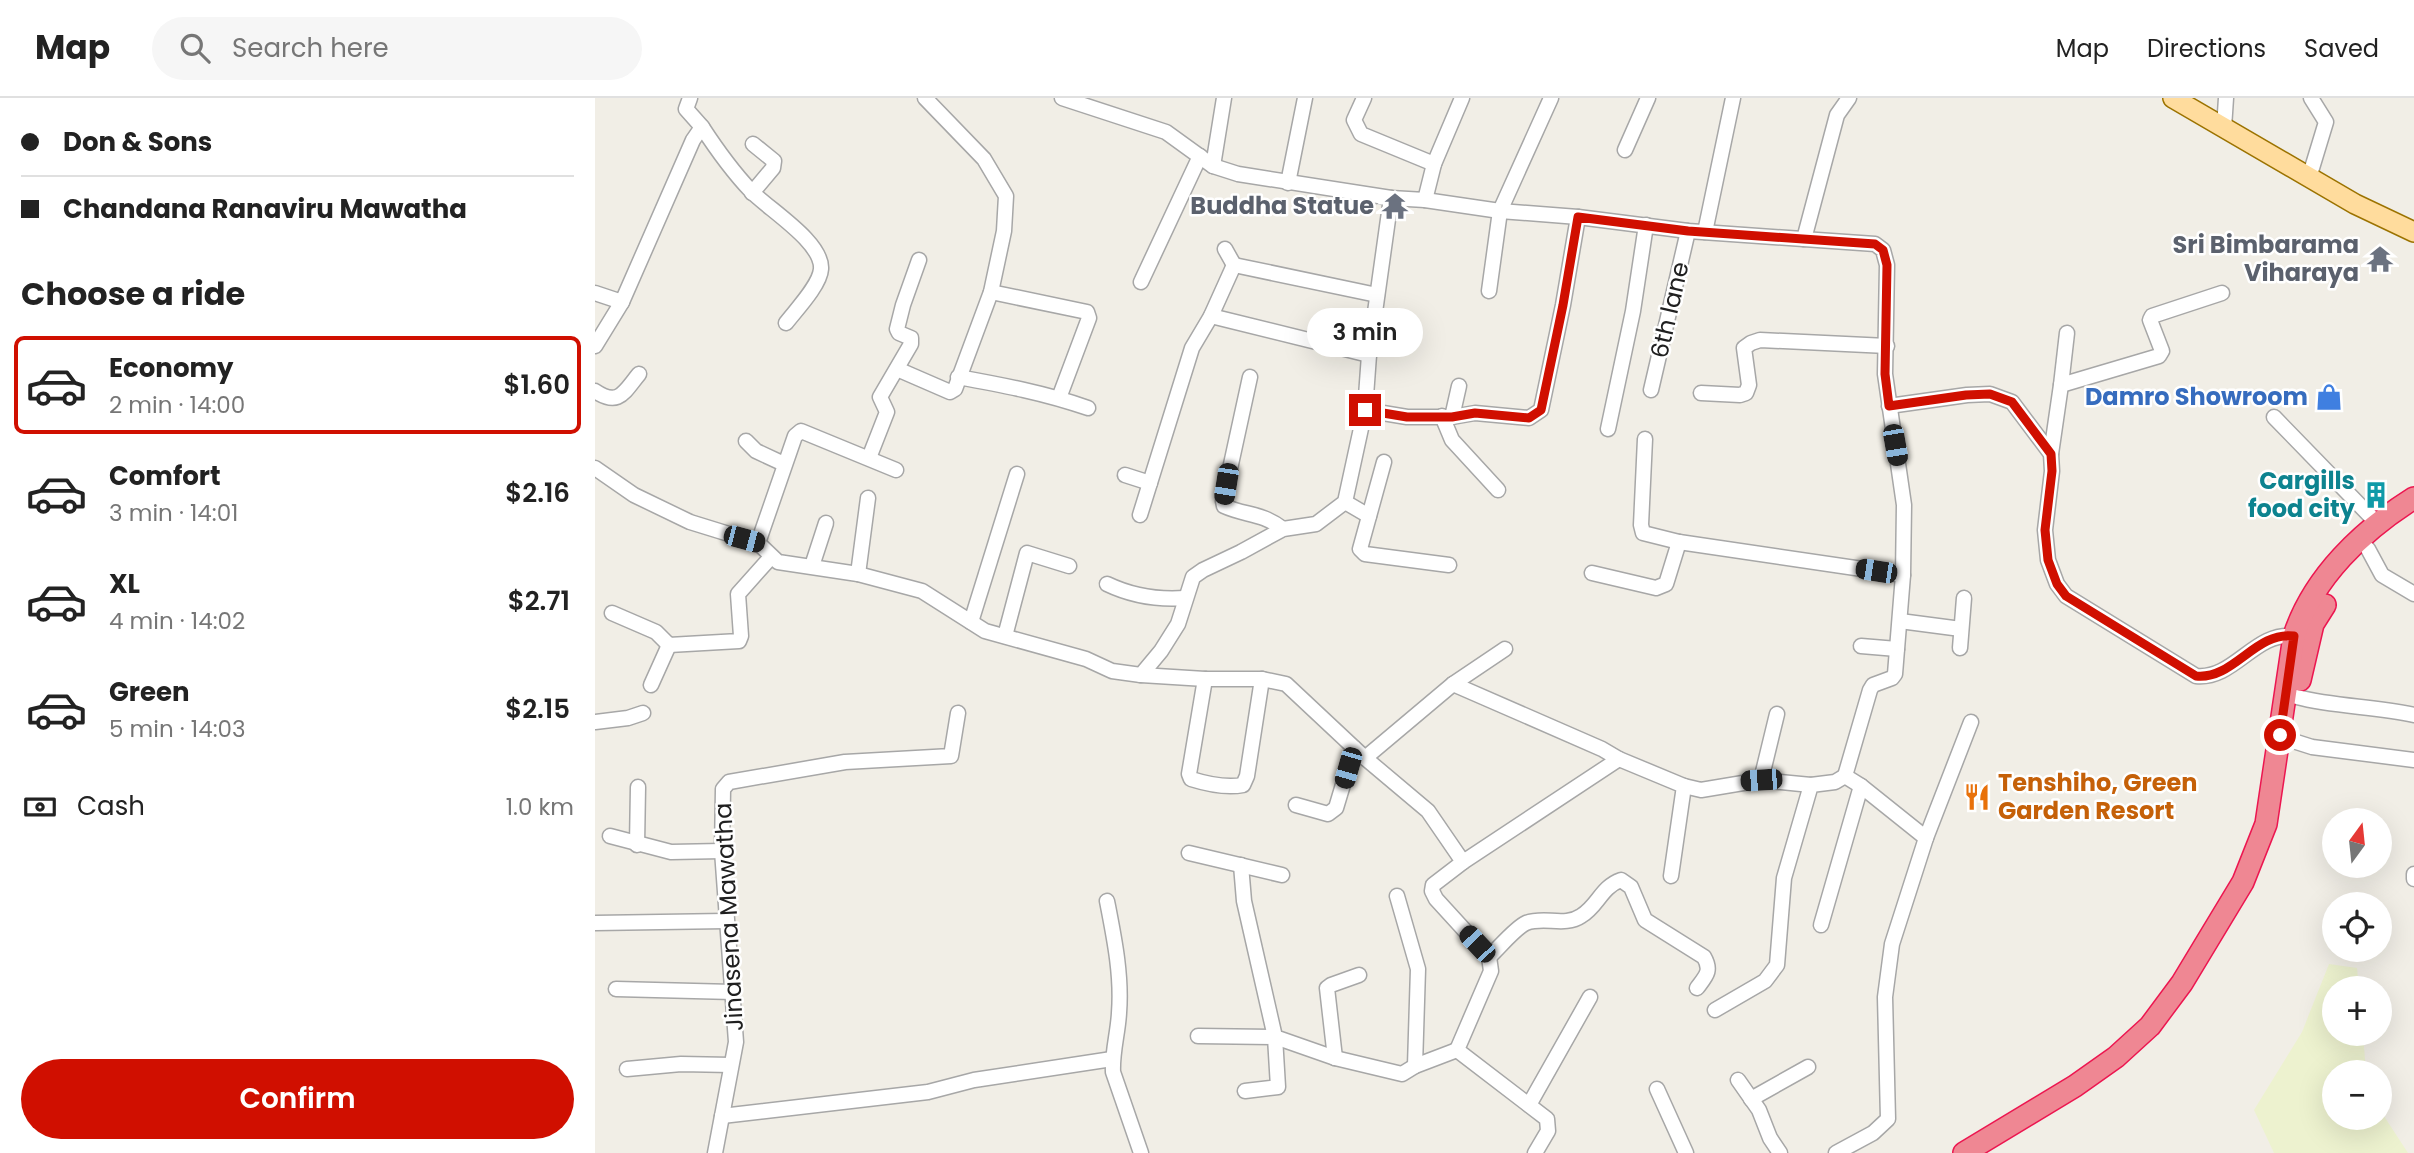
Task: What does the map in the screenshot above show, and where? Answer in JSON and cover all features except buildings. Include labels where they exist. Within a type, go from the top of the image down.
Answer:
[{"type":"highway","points":[[1964,1153],[2075,1086],[2116,1057],[2150,1026],[2182,983],[2243,882],[2266,824],[2294,636],[2299,621],[2329,572],[2350,548],[2414,498]]},
{"type":"highway","points":[[1990,1153],[2122,1070],[2161,1034],[2191,993],[2259,876],[2277,827],[2297,697],[2313,624],[2338,582],[2368,549],[2414,515]]},
{"type":"main road","points":[[2173,98],[2383,220],[2414,232]]},
{"type":"street","points":[[690,98],[686,108],[721,157],[753,193],[807,240],[820,260],[821,271],[817,281],[786,323]]},
{"type":"street","points":[[897,369],[950,392],[955,389],[992,292],[1005,231],[1006,196],[984,159],[925,98]]},
{"type":"street","points":[[1062,98],[1166,132],[1213,166],[1238,174],[1391,198],[1500,211],[1578,217],[1688,231],[1875,244],[1883,250],[1887,265],[1885,374],[1904,505],[1900,621],[1894,676],[1873,685],[1870,690],[1845,776],[1835,782],[1811,785],[1761,780],[1701,790],[1683,786],[1453,684]]},
{"type":"street","points":[[1213,166],[1224,98]]},
{"type":"street","points":[[1288,183],[1305,98]]},
{"type":"street","points":[[1364,98],[1354,120],[1361,134],[1434,164]]},
{"type":"street","points":[[1425,200],[1434,164],[1462,98]]},
{"type":"street","points":[[1489,291],[1500,211],[1551,98]]},
{"type":"street","points":[[1625,149],[1648,98]]},
{"type":"street","points":[[1705,232],[1733,98]]},
{"type":"street","points":[[1804,239],[1836,115],[1849,98]]},
{"type":"street","points":[[2224,128],[2226,98]]},
{"type":"street","points":[[2309,178],[2326,122],[2311,98]]},
{"type":"street","points":[[595,346],[622,302],[693,140],[702,127]]},
{"type":"street","points":[[753,144],[774,161],[773,168],[753,193]]},
{"type":"street","points":[[1141,282],[1200,156]]},
{"type":"street","points":[[1142,675],[1178,624],[1193,577],[1283,528],[1316,524],[1345,502],[1365,410],[1369,355],[1391,198]]},
{"type":"street","points":[[1365,410],[1407,417],[1447,417],[1475,413],[1529,418],[1541,410],[1578,217]]},
{"type":"street","points":[[1608,429],[1633,311],[1646,225]]},
{"type":"street","name":"6th lane","points":[[1651,390],[1688,231]]},
{"type":"street","points":[[1225,249],[1240,265],[1377,295]]},
{"type":"street","points":[[869,458],[887,412],[880,397],[911,344],[911,338],[899,333],[897,329],[919,260]]},
{"type":"street","points":[[1140,515],[1192,348],[1240,265]]},
{"type":"street","points":[[992,292],[1087,312],[1089,318],[1059,398]]},
{"type":"street","points":[[595,293],[622,302]]},
{"type":"street","points":[[2061,385],[2159,356],[2162,351],[2150,320],[2152,316],[2222,293]]},
{"type":"street","points":[[1211,316],[1369,355]]},
{"type":"street","points":[[2067,333],[2051,454],[2052,471],[2045,530],[2048,560],[2057,584],[2066,596],[2196,676],[2207,677],[2217,673],[2268,639],[2281,634],[2294,636]]},
{"type":"street","points":[[1701,393],[1746,393],[1749,385],[1744,348],[1760,340],[1887,346]]},
{"type":"street","points":[[595,391],[608,399],[615,399],[621,396],[639,374]]},
{"type":"street","points":[[958,377],[1059,398],[1088,408]]},
{"type":"street","points":[[1250,377],[1224,506],[1252,513],[1283,528]]},
{"type":"street","points":[[1459,386],[1447,417],[1452,440],[1498,490]]},
{"type":"street","points":[[1889,406],[1990,394],[2012,402],[2051,454]]},
{"type":"street","points":[[2274,417],[2378,524]]},
{"type":"street","points":[[758,543],[784,464],[795,436],[801,431],[896,470]]},
{"type":"street","points":[[1645,439],[1641,525],[1643,533],[1679,542],[1903,575]]},
{"type":"street","points":[[747,441],[756,451],[784,464]]},
{"type":"street","points":[[1384,462],[1360,549],[1365,554],[1449,565]]},
{"type":"street","points":[[595,468],[634,495],[690,522],[758,543],[778,562],[857,574],[922,592],[985,631],[1086,659],[1112,671],[1205,679],[1262,679],[1286,684],[1359,753],[1428,811],[1463,862]]},
{"type":"street","points":[[971,622],[1017,474]]},
{"type":"street","points":[[1125,475],[1150,483]]},
{"type":"street","points":[[857,574],[868,498]]},
{"type":"street","points":[[1345,502],[1369,516]]},
{"type":"street","points":[[812,566],[826,523]]},
{"type":"street","points":[[1592,573],[1656,588],[1662,587],[1666,584],[1679,542]]},
{"type":"street","points":[[2368,549],[2382,575],[2414,594]]},
{"type":"street","points":[[1005,636],[1027,553],[1069,566]]},
{"type":"street","points":[[612,613],[656,632],[670,645],[739,641],[741,636],[738,594],[771,557]]},
{"type":"street","points":[[1107,584],[1125,593],[1166,599],[1185,598]]},
{"type":"street","points":[[1960,648],[1964,598]]},
{"type":"street","points":[[1900,621],[1961,629]]},
{"type":"street","points":[[651,685],[670,645]]},
{"type":"street","points":[[1861,646],[1897,649]]},
{"type":"street","points":[[1296,805],[1332,813],[1359,753],[1506,649]]},
{"type":"street","points":[[1205,679],[1189,774],[1191,779],[1234,787],[1243,785],[1247,776],[1262,679]]},
{"type":"street","points":[[2297,697],[2323,704],[2397,710],[2414,715]]},
{"type":"street","points":[[595,722],[628,718],[643,713]]},
{"type":"street","name":"Jinasena Mawatha","points":[[715,1153],[736,1042],[722,851],[723,789],[729,782],[845,762],[951,756],[958,713]]},
{"type":"street","points":[[1761,780],[1777,714]]},
{"type":"street","points":[[1836,1153],[1873,1133],[1888,1119],[1885,997],[1892,944],[1926,838],[1971,722]]},
{"type":"street","points":[[2290,740],[2312,747],[2414,760]]},
{"type":"street","points":[[1198,1036],[1275,1037],[1335,1058],[1402,1074],[1415,1066],[1457,1050],[1491,971],[1489,957],[1436,899],[1432,891],[1433,885],[1463,862],[1619,759]]},
{"type":"street","points":[[1845,776],[1926,838]]},
{"type":"street","points":[[1714,1010],[1765,981],[1777,965],[1784,878],[1811,785]]},
{"type":"street","points":[[1671,876],[1683,786]]},
{"type":"street","points":[[1821,925],[1861,786]]},
{"type":"street","points":[[637,845],[638,787]]},
{"type":"street","points":[[611,836],[671,852],[722,851]]},
{"type":"street","points":[[1189,853],[1282,875]]},
{"type":"street","points":[[1241,864],[1244,901],[1275,1037],[1278,1087],[1245,1091]]},
{"type":"street","points":[[2414,874],[2414,879]]},
{"type":"street","points":[[1489,957],[1525,924],[1537,921],[1563,922],[1580,918],[1611,883],[1621,880],[1631,887],[1645,920],[1703,957],[1708,965],[1708,972],[1697,988]]},
{"type":"street","points":[[1397,896],[1418,969],[1415,1066]]},
{"type":"street","points":[[1107,901],[1118,953],[1120,1013],[1112,1059],[1113,1072],[1141,1153]]},
{"type":"street","points":[[595,923],[726,921]]},
{"type":"street","points":[[1335,1058],[1327,988],[1359,975]]},
{"type":"street","points":[[616,989],[733,992]]},
{"type":"street","points":[[1529,1105],[1590,997]]},
{"type":"street","points":[[1457,1050],[1547,1119],[1548,1131],[1535,1153]]},
{"type":"street","points":[[722,1116],[928,1092],[974,1080],[1112,1059]]},
{"type":"street","points":[[627,1069],[681,1064],[731,1065]]},
{"type":"street","points":[[1751,1098],[1808,1067]]},
{"type":"street","points":[[1738,1080],[1751,1098],[1780,1153]]},
{"type":"street","points":[[1657,1089],[1686,1153]]},
{"type":"green space","points":[[2329,964],[2357,968],[2358,976],[2324,976]]},
{"type":"green space","points":[[2322,982],[2322,1046],[2364,1046],[2365,1060],[2322,1060],[2322,1130],[2392,1128],[2408,1153],[2274,1153],[2254,1110],[2302,1032]]},
{"type":"place","name":"Buddha Statue","points":[[1395,206]]},
{"type":"place","name":"Sri Bimbarama Viharaya","points":[[2380,259]]},
{"type":"place","name":"Damro Showroom","points":[[2329,397]]},
{"type":"place","name":"Cargills food city","points":[[2376,495]]},
{"type":"place","name":"Tenshiho, Green Garden Resort","points":[[1977,797]]},
{"type":"route","points":[[1365,410],[1407,417],[1452,417],[1475,413],[1529,418],[1541,410],[1578,217],[1688,231],[1875,244],[1883,250],[1887,265],[1885,374],[1889,406],[1990,394],[2012,402],[2051,454],[2052,471],[2045,530],[2048,560],[2057,584],[2066,596],[2196,676],[2207,677],[2217,673],[2268,639],[2281,634],[2294,636],[2280,735]]}]
